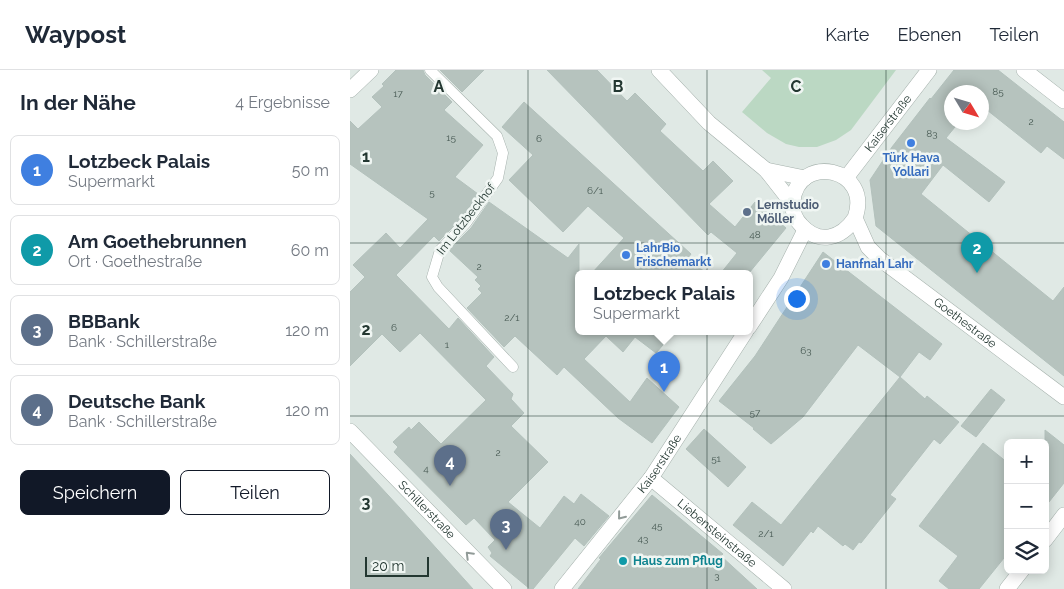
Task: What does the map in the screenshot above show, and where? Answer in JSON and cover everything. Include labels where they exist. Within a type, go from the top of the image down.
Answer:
[{"type":"street","points":[[350,90],[371,70]]},
{"type":"street","points":[[659,70],[709,123],[766,170],[792,203]]},
{"type":"street","name":"Kaiserstraße","points":[[846,178],[929,70]]},
{"type":"street","points":[[1024,70],[1064,101]]},
{"type":"street","points":[[766,170],[805,178]]},
{"type":"street","points":[[753,321],[781,278],[805,230],[798,223],[794,213],[792,203],[794,194],[805,178],[814,173],[825,171],[836,173],[846,178]]},
{"type":"street","name":"Goethestraße","points":[[846,178],[857,192],[859,201],[855,218],[868,247]]},
{"type":"street","points":[[840,234],[849,228],[855,218]]},
{"type":"street","name":"Goethestraße","points":[[805,230],[813,235],[822,237],[840,234],[868,247],[880,259],[1064,397]]},
{"type":"street","name":"Kaiserstraße","points":[[562,589],[651,478],[743,335]]},
{"type":"street","name":"Schillerstraße","points":[[350,431],[504,589]]},
{"type":"street","name":"Liebensteinstraße","points":[[651,478],[784,589]]},
{"type":"street","points":[[1049,535],[1064,515]]},
{"type":"street","points":[[1007,589],[1019,574]]},
{"type":"lane","name":"Im Lotzbeckhof","points":[[430,70],[496,136],[503,153],[498,178],[466,222],[440,250],[432,277],[438,287],[513,367]]},
{"type":"green space","points":[[762,70],[896,70],[851,130],[836,140],[817,147],[799,147],[786,144],[767,133],[742,112],[771,78]]},
{"type":"building","points":[[396,70],[423,70],[425,75],[452,102],[444,110],[483,145],[455,177],[478,194],[461,219],[439,241],[434,236],[396,275],[449,329],[458,318],[494,357],[486,366],[513,394],[511,399],[524,413],[511,426],[548,462],[508,502],[540,528],[564,496],[574,504],[581,494],[609,516],[584,546],[575,538],[533,589],[530,589],[490,556],[492,553],[488,547],[495,540],[474,518],[466,525],[394,452],[398,447],[393,442],[409,427],[411,430],[419,422],[441,444],[486,400],[420,333],[400,352],[382,334],[350,366],[350,292],[365,277],[353,265],[386,233],[400,248],[428,219],[350,164],[350,121],[358,129],[382,107],[372,97],[384,86],[382,84]]},
{"type":"building","points":[[440,70],[484,70],[462,92]]},
{"type":"building","points":[[547,70],[597,70],[627,101],[635,93],[666,124],[660,131],[703,171],[713,161],[733,181],[709,204],[735,227],[755,202],[786,228],[751,270],[723,270],[737,253],[711,232],[708,235]]},
{"type":"building","points":[[954,70],[998,70],[1064,122],[1064,159],[1047,146],[1041,153],[989,112],[989,85],[944,85],[944,130],[952,130],[946,138],[1005,182],[989,202],[943,165],[921,194],[1053,301],[1064,287],[1064,376],[876,226],[870,180],[892,147]]},
{"type":"building","points":[[524,102],[691,254],[688,258],[702,270],[595,270],[624,238],[588,206],[563,232],[509,180],[533,155],[502,127]]},
{"type":"building","points":[[489,202],[568,258],[579,244],[579,270],[575,270],[575,335],[665,335],[669,338],[656,353],[635,337],[623,352],[606,336],[584,359],[630,402],[647,378],[679,407],[652,443],[618,418],[564,367],[557,375],[515,336],[504,347],[467,308],[482,293],[478,289],[481,286],[475,280],[478,277],[449,250],[471,228]]},
{"type":"building","points":[[823,252],[942,344],[930,360],[919,352],[900,377],[858,345],[803,417],[771,444],[719,401],[755,356]]},
{"type":"building","points":[[900,377],[925,399],[927,396],[959,422],[940,444],[934,439],[890,495],[896,499],[861,543],[859,542],[853,550],[845,544],[843,546],[818,526],[813,533],[811,531],[783,566],[733,525],[752,502],[781,525]]},
{"type":"building","points":[[991,389],[1005,400],[976,437],[961,426]]},
{"type":"building","points":[[704,429],[746,467],[728,487],[686,449]]},
{"type":"building","points":[[1045,430],[1064,445],[1064,483],[1049,502],[1049,439],[1045,439]]},
{"type":"building","points":[[983,443],[1004,460],[1004,558],[979,589],[949,589],[939,581],[958,556],[919,526]]},
{"type":"building","points":[[350,454],[400,508],[473,589],[350,589]]},
{"type":"building","points":[[652,495],[723,554],[721,556],[757,589],[578,589],[601,559],[599,558]]},
{"type":"place","name":"Türk Hava Yollari","points":[[911,143]]},
{"type":"place","name":"Lernstudio Möller","points":[[747,212]]},
{"type":"place","name":"LahrBio Frischemarkt","points":[[626,255]]},
{"type":"place","name":"Hanfnah Lahr","points":[[826,264]]},
{"type":"place","name":"Am Goethebrunnen","points":[[977,273]]},
{"type":"place","name":"Lotzbeck Palais","points":[[664,392]]},
{"type":"place","name":"Deutsche Bank","points":[[450,486]]},
{"type":"place","name":"BBBank","points":[[506,550]]},
{"type":"place","name":"Haus zum Pflug","points":[[623,561]]}]
